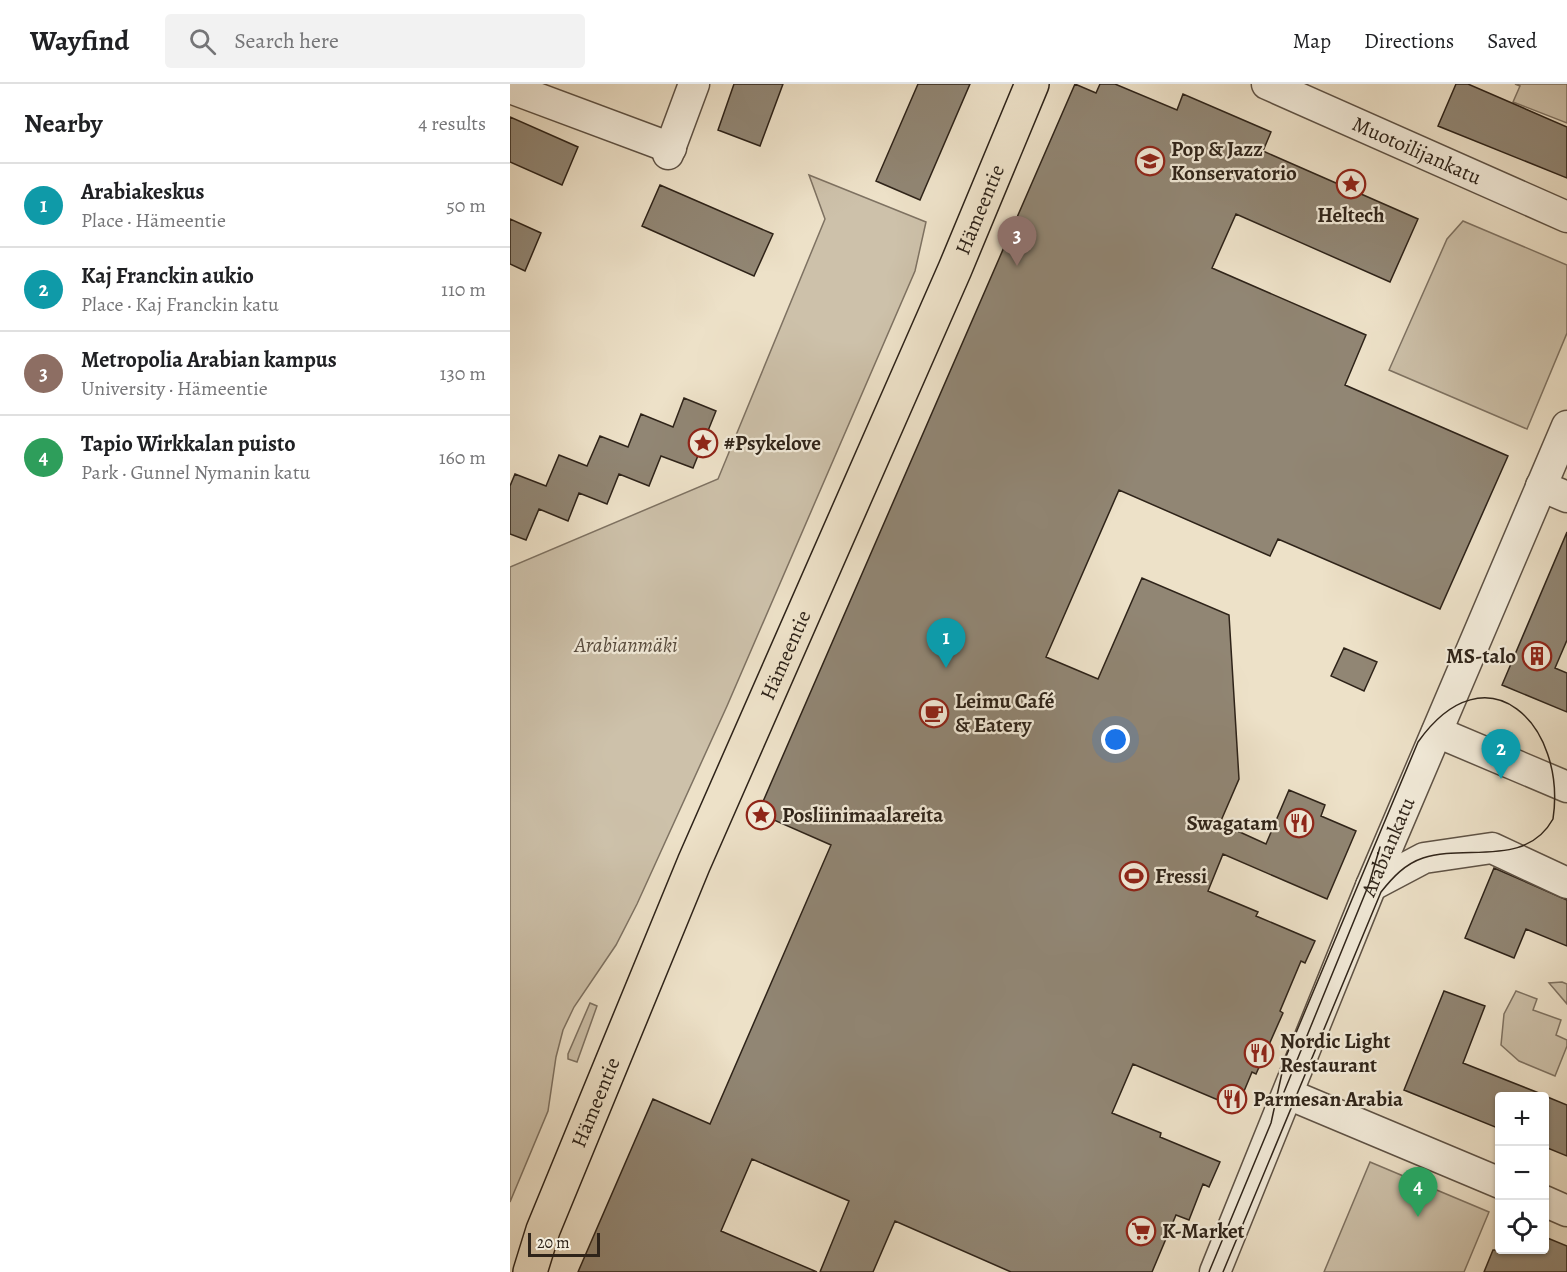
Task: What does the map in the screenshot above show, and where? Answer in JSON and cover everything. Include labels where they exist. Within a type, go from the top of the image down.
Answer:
[{"type":"main road","name":"Hämeentie","points":[[530,1272],[543,1230],[694,862],[958,261],[1032,84]]},
{"type":"main road","name":"Hämeentie","points":[[520,1272],[543,1230]]},
{"type":"street","points":[[510,88],[670,151],[694,84]]},
{"type":"street","name":"Muotoilijankatu","points":[[1266,84],[1567,217]]},
{"type":"street","name":"Arabiankatu","points":[[1215,1272],[1371,886],[1437,732],[1554,491],[1567,426]]},
{"type":"street","points":[[1437,732],[1567,787]]},
{"type":"street","points":[[1371,886],[1424,858],[1492,848],[1567,883]]},
{"type":"street","points":[[1288,1094],[1495,1181]]},
{"type":"street","points":[[1549,1203],[1567,1211]]},
{"type":"green space","points":[[1515,84],[1567,84],[1567,123],[1513,102],[1520,86]]},
{"type":"green space","name":"Arabianmäki","points":[[809,175],[926,222],[915,271],[727,706],[637,904],[616,945],[574,1007],[563,1030],[556,1057],[548,1111],[510,1202],[510,567],[718,479],[825,219]]},
{"type":"green space","points":[[1463,221],[1567,265],[1567,333],[1527,429],[1389,370],[1447,239]]},
{"type":"green space","points":[[1549,983],[1567,984],[1567,1004]]},
{"type":"green space","points":[[1516,991],[1537,999],[1533,1010],[1561,1020],[1556,1035],[1567,1040],[1567,1046],[1555,1076],[1519,1061],[1501,1045],[1504,1014]]},
{"type":"green space","points":[[590,1003],[597,1006],[577,1062],[568,1059],[568,1054]]},
{"type":"green space","points":[[1370,1162],[1489,1212],[1464,1272],[1324,1272]]},
{"type":"building","points":[[734,84],[783,84],[760,146],[718,130]]},
{"type":"building","points":[[918,84],[970,84],[920,200],[876,181]]},
{"type":"building","points":[[1075,84],[1096,93],[1100,84],[1115,84],[1177,110],[1183,94],[1271,132],[1263,151],[1418,219],[1390,282],[1236,214],[1212,268],[1366,335],[1345,385],[1508,456],[1440,609],[1278,539],[1270,556],[1119,490],[1046,657],[1098,679],[1142,578],[1229,615],[1239,779],[1220,823],[1266,844],[1289,790],[1325,805],[1321,816],[1356,831],[1327,899],[1223,854],[1208,891],[1258,912],[1256,916],[1315,941],[1305,963],[1301,961],[1280,1011],[1283,1013],[1256,1074],[1252,1072],[1237,1108],[1133,1064],[1112,1113],[1161,1133],[1160,1137],[1220,1162],[1209,1187],[1203,1184],[1189,1220],[1176,1215],[1152,1272],[1011,1272],[895,1221],[873,1272],[820,1272],[849,1201],[752,1159],[721,1231],[817,1272],[578,1272],[653,1099],[710,1124],[831,845],[758,813]]},
{"type":"building","points":[[1456,84],[1468,84],[1567,127],[1567,178],[1438,126]]},
{"type":"building","points":[[510,117],[578,147],[562,185],[510,162]]},
{"type":"building","points":[[660,185],[773,234],[754,276],[642,226]]},
{"type":"building","points":[[510,219],[541,233],[525,271],[510,264]]},
{"type":"building","points":[[684,398],[716,411],[693,468],[661,456],[649,486],[619,474],[607,504],[579,493],[568,521],[539,509],[526,540],[510,534],[510,486],[515,474],[546,486],[559,455],[587,466],[600,436],[628,447],[641,414],[673,427]]},
{"type":"building","name":"MS-talo","points":[[1567,532],[1567,640],[1555,668],[1567,673],[1567,712],[1502,685]]},
{"type":"building","points":[[1344,648],[1377,662],[1364,691],[1331,676]]},
{"type":"building","points":[[1494,868],[1567,900],[1567,946],[1526,929],[1514,958],[1465,938]]},
{"type":"building","points":[[1444,991],[1485,1006],[1463,1063],[1536,1092],[1495,1092],[1495,1127],[1404,1090]]},
{"type":"building","points":[[1549,1098],[1567,1105],[1567,1156],[1549,1149]]},
{"type":"building","points":[[1549,1239],[1567,1246],[1567,1272],[1484,1272],[1493,1250],[1495,1254],[1549,1254]]},
{"type":"tram line","points":[[1209,1272],[1271,1123],[1285,1059],[1418,742],[1444,714],[1470,700],[1495,699],[1517,709],[1535,728],[1548,754],[1554,785],[1553,819],[1541,834],[1527,844],[1511,849],[1440,854],[1423,858],[1400,872],[1381,892],[1223,1272]]},
{"type":"tram line","points":[[1284,1092],[1369,884],[1380,847]]},
{"type":"place","name":"Pop & Jazz Konservatorio","points":[[1150,161]]},
{"type":"place","name":"Heltech","points":[[1351,184]]},
{"type":"place","name":"Metropolia Arabian kampus","points":[[1017,266]]},
{"type":"place","name":"#Psykelove","points":[[703,443]]},
{"type":"place","name":"MS-talo","points":[[1537,656]]},
{"type":"place","name":"Arabiakeskus","points":[[946,668]]},
{"type":"place","name":"Leimu Café & Eatery","points":[[934,713]]},
{"type":"place","name":"Kaj Franckin aukio","points":[[1501,779]]},
{"type":"place","name":"Posliinimaalareita","points":[[761,815]]},
{"type":"place","name":"Swagatam","points":[[1299,823]]},
{"type":"place","name":"Fressi","points":[[1134,876]]},
{"type":"place","name":"Nordic Light Restaurant","points":[[1259,1053]]},
{"type":"place","name":"Parmesan Arabia","points":[[1232,1099]]},
{"type":"place","name":"Tapio Wirkkalan puisto","points":[[1418,1217]]},
{"type":"place","name":"K-Market","points":[[1141,1231]]}]
